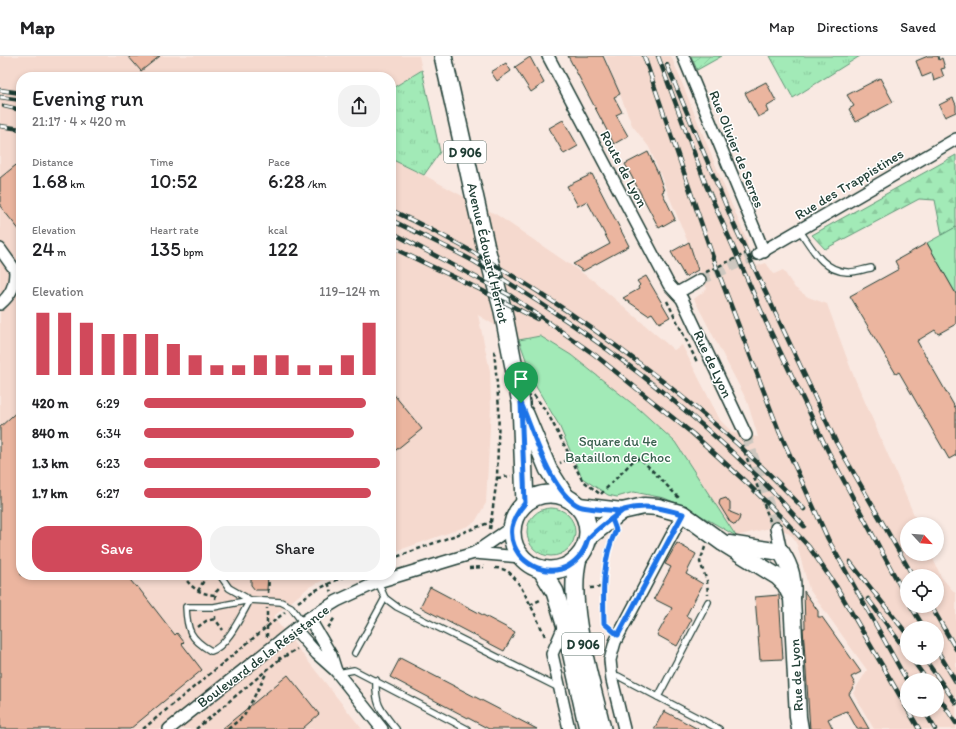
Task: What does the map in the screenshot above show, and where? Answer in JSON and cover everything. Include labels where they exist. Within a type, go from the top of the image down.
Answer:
[{"type":"main road","name":"Avenue Édouard Herriot","points":[[443,56],[486,248],[503,311],[521,403],[525,503]]},
{"type":"main road","name":"Avenue Édouard Herriot","points":[[521,403],[548,469],[565,496]]},
{"type":"main road","points":[[579,506],[585,516],[588,526],[588,538],[585,549],[578,558],[561,569],[541,570],[530,565],[521,557],[515,548],[512,538],[512,527],[516,514],[525,503],[544,494],[565,496],[579,506],[616,515]]},
{"type":"main road","points":[[588,538],[616,515],[644,506],[658,507],[683,514],[717,539],[781,552],[777,559],[773,562],[760,566]]},
{"type":"main road","name":"Rue de Lyon","points":[[717,539],[760,566],[785,584],[792,598]]},
{"type":"main road","name":"Rue de Lyon","points":[[781,552],[789,563],[794,583],[792,598],[798,717],[800,729]]},
{"type":"main road","name":"D 906","points":[[578,558],[574,590],[577,621],[602,729]]},
{"type":"main road","name":"D 906","points":[[541,570],[554,592],[564,624],[588,729]]},
{"type":"street","name":"Route de Lyon","points":[[548,56],[668,285],[677,293]]},
{"type":"street","name":"Rue Olivier de Serres","points":[[684,56],[761,253]]},
{"type":"street","name":"Rue des Trappistines","points":[[761,253],[956,139]]},
{"type":"street","points":[[0,249],[15,270],[13,289],[0,304]]},
{"type":"street","points":[[677,293],[700,280]]},
{"type":"street","name":"Rue de Lyon","points":[[677,293],[682,299],[705,346],[746,435]]},
{"type":"street","points":[[624,729],[610,660],[618,635],[683,514]]},
{"type":"street","name":"Boulevard de la Résistance","points":[[396,577],[474,553],[512,527]]},
{"type":"street","name":"Rue de Lyon","points":[[776,528],[781,552]]},
{"type":"street","name":"Boulevard de la Résistance","points":[[474,553],[521,557]]},
{"type":"street","name":"Boulevard de la Résistance","points":[[169,729],[302,623],[348,595],[385,580]]},
{"type":"street","points":[[302,623],[317,654],[337,672],[382,729]]},
{"type":"street","points":[[302,623],[331,655],[337,672]]},
{"type":"street","points":[[564,624],[552,654],[569,729]]},
{"type":"lane","points":[[800,231],[817,257],[834,270],[848,273],[871,268]]},
{"type":"lane","points":[[223,580],[229,588],[250,600]]},
{"type":"lane","points":[[378,582],[385,598],[397,607],[559,688]]},
{"type":"lane","points":[[355,653],[385,598]]},
{"type":"lane","points":[[250,600],[223,644],[211,651],[190,633],[187,628],[186,607],[214,608],[250,600],[281,602],[291,607],[302,623]]},
{"type":"lane","points":[[658,697],[708,602]]},
{"type":"lane","points":[[337,672],[354,670],[376,680],[468,729]]},
{"type":"lane","points":[[612,675],[618,676],[719,729]]},
{"type":"lane","points":[[376,680],[375,698],[382,711],[396,729]]},
{"type":"path","points":[[489,531],[497,478],[499,395],[494,344]]},
{"type":"path","points":[[548,414],[582,480],[604,497]]},
{"type":"path","points":[[556,465],[571,458]]},
{"type":"path","points":[[601,495],[632,462],[640,458],[679,498],[683,514]]},
{"type":"path","points":[[497,478],[519,475]]},
{"type":"path","points":[[616,515],[616,530],[608,545],[603,587],[604,623],[618,635]]},
{"type":"path","points":[[396,557],[491,522]]},
{"type":"path","points":[[708,602],[708,581],[700,562],[702,551],[717,539]]},
{"type":"path","points":[[463,569],[477,566],[508,571],[516,580],[553,651]]},
{"type":"path","points":[[186,580],[190,586],[198,591],[208,595],[215,595]]},
{"type":"path","points":[[198,591],[204,580]]},
{"type":"path","points":[[143,729],[291,607],[312,592],[337,580]]},
{"type":"path","points":[[582,589],[603,587]]},
{"type":"path","points":[[530,605],[547,596]]},
{"type":"path","points":[[196,729],[280,659]]},
{"type":"path","points":[[228,729],[244,716],[268,670]]},
{"type":"shaded area","points":[[0,56],[419,56],[422,70],[396,86],[396,72],[16,72],[16,580],[324,580],[309,587],[273,617],[362,729],[0,729]]},
{"type":"shaded area","points":[[605,56],[671,56],[747,240],[748,249],[757,266],[766,263],[774,274],[783,270],[795,288],[808,297],[827,304],[852,372],[915,517],[900,517],[900,561],[934,561],[938,569],[900,569],[900,613],[944,613],[944,580],[956,594],[956,729],[874,729],[853,693],[867,670],[809,589],[797,545],[793,537],[781,528],[770,528],[736,536],[675,442],[639,409],[571,355],[540,336],[519,340],[478,315],[490,371],[491,408],[486,503],[475,522],[468,526],[396,551],[396,161],[497,215],[594,281],[674,350],[682,345],[720,420],[733,433],[758,437],[747,401],[694,299],[707,289],[649,147],[632,125]]},
{"type":"green space","points":[[691,56],[722,56],[697,70]]},
{"type":"green space","points":[[770,56],[860,56],[793,98]]},
{"type":"green space","points":[[422,70],[440,152],[424,175],[396,161],[396,86]]},
{"type":"green space","points":[[956,155],[956,227],[942,235],[935,200],[919,199],[825,249],[812,235]]},
{"type":"green space","points":[[956,227],[956,294],[927,243]]},
{"type":"green space","name":"Square du 4e Bataillon de Choc","points":[[540,336],[571,355],[639,409],[675,442],[736,536],[686,507],[664,498],[634,492],[617,497],[608,495],[582,478],[559,425],[535,385],[519,340]]},
{"type":"green space","points":[[546,508],[556,508],[568,515],[575,527],[575,537],[568,549],[556,556],[546,556],[538,552],[531,545],[527,537],[527,527],[531,519],[538,512]]},
{"type":"building","points":[[128,56],[160,56],[141,71]]},
{"type":"building","points":[[568,56],[603,56],[620,94],[614,97],[622,112],[616,115],[628,136],[614,144]]},
{"type":"building","points":[[928,56],[938,56],[939,60],[942,58],[945,68],[941,69],[944,77],[934,81],[932,73],[922,77],[916,61]]},
{"type":"building","points":[[530,57],[544,83],[531,92],[515,67]]},
{"type":"building","points":[[506,63],[511,71],[497,81],[491,72]]},
{"type":"building","points":[[880,78],[893,102],[856,122],[849,109],[854,106],[847,95]]},
{"type":"building","points":[[766,82],[776,101],[766,107],[768,112],[758,117],[745,93]]},
{"type":"building","points":[[953,98],[956,105],[956,112],[945,117],[939,105]]},
{"type":"building","points":[[563,120],[578,146],[564,154],[549,128]]},
{"type":"building","points":[[648,152],[658,173],[664,191],[662,192],[675,219],[659,228],[625,164]]},
{"type":"building","points":[[16,165],[16,226],[0,206],[0,178]]},
{"type":"building","points":[[592,174],[629,246],[583,271],[573,264],[610,244],[587,201],[578,206],[567,186]]},
{"type":"building","points":[[689,242],[698,270],[685,277],[671,252]]},
{"type":"building","points":[[927,243],[956,294],[956,324],[938,334],[935,330],[917,341],[956,409],[956,455],[949,459],[899,372],[896,374],[850,296],[899,269],[895,261]]},
{"type":"building","points":[[646,276],[670,317],[659,323],[652,313],[648,315],[623,298],[639,289],[638,287],[640,285],[637,281]]},
{"type":"building","points":[[396,397],[422,429],[396,450]]},
{"type":"building","points":[[16,413],[16,580],[130,580],[136,587],[137,586],[175,635],[177,633],[184,642],[182,644],[202,670],[130,729],[0,729],[0,427]]},
{"type":"building","points":[[726,498],[730,503],[730,512],[740,516],[735,525],[730,522],[719,504],[720,500]]},
{"type":"building","points":[[677,543],[696,554],[686,574],[703,584],[686,616],[692,619],[677,646],[657,635],[672,608],[654,599],[671,567],[665,564]]},
{"type":"building","points":[[251,580],[268,580],[267,590],[255,590],[251,585]]},
{"type":"building","points":[[430,587],[515,632],[504,651],[420,607]]},
{"type":"building","points":[[804,591],[818,611],[818,617],[822,617],[861,672],[851,677],[855,684],[849,694],[869,729],[857,729],[847,711],[828,719],[833,729],[810,729],[803,628],[805,628]]},
{"type":"building","points":[[779,595],[783,659],[760,660],[755,597]]},
{"type":"building","points":[[400,658],[537,729],[489,729],[390,677]]},
{"type":"building","points":[[288,675],[319,714],[302,729],[222,729]]},
{"type":"building","points":[[664,711],[698,729],[654,729]]},
{"type":"tunnel","points":[[700,280],[758,254]]},
{"type":"tunnel","points":[[746,435],[776,528]]},
{"type":"railway","points":[[644,56],[717,269],[779,431],[828,539],[903,673]]},
{"type":"railway","points":[[658,56],[706,185],[766,322],[828,451],[900,586]]},
{"type":"railway","points":[[667,65],[735,227],[836,442],[909,569]]},
{"type":"railway","points":[[0,90],[16,92]]},
{"type":"railway","points":[[0,97],[16,99]]},
{"type":"railway","points":[[4,106],[16,109]]},
{"type":"railway","points":[[0,126],[16,128]]},
{"type":"railway","points":[[396,212],[423,225],[485,259],[545,296],[603,336],[677,392],[721,429],[784,488],[804,509]]},
{"type":"railway","points":[[396,222],[475,262],[549,309],[622,360],[657,387],[724,445],[768,487],[804,526]]},
{"type":"railway","points":[[396,235],[511,296],[595,355],[693,434],[747,483],[809,547],[836,586],[900,696]]},
{"type":"railway","points":[[396,249],[479,289],[537,319]]},
{"type":"railway","points":[[850,562],[900,625]]},
{"type":"railway","points":[[868,599],[900,642]]},
{"type":"railway","points":[[915,613],[920,621]]},
{"type":"railway","points":[[935,613],[956,649]]},
{"type":"railway","points":[[944,662],[956,682]]},
{"type":"railway","points":[[916,665],[922,673]]},
{"type":"railway","points":[[929,665],[956,703]]},
{"type":"railway","points":[[944,705],[956,723]]},
{"type":"railway","points":[[912,717],[919,729]]},
{"type":"railway","points":[[928,717],[935,729]]},
{"type":"route","points":[[521,403],[525,503],[516,514],[512,527],[512,538],[515,548],[521,557],[530,565],[541,570],[561,569],[570,565],[585,549],[588,538],[622,511],[644,506],[658,507],[683,514],[618,635],[604,623],[603,587],[608,545],[616,530],[612,519],[622,511],[579,506],[565,496],[548,469],[521,403]]}]
